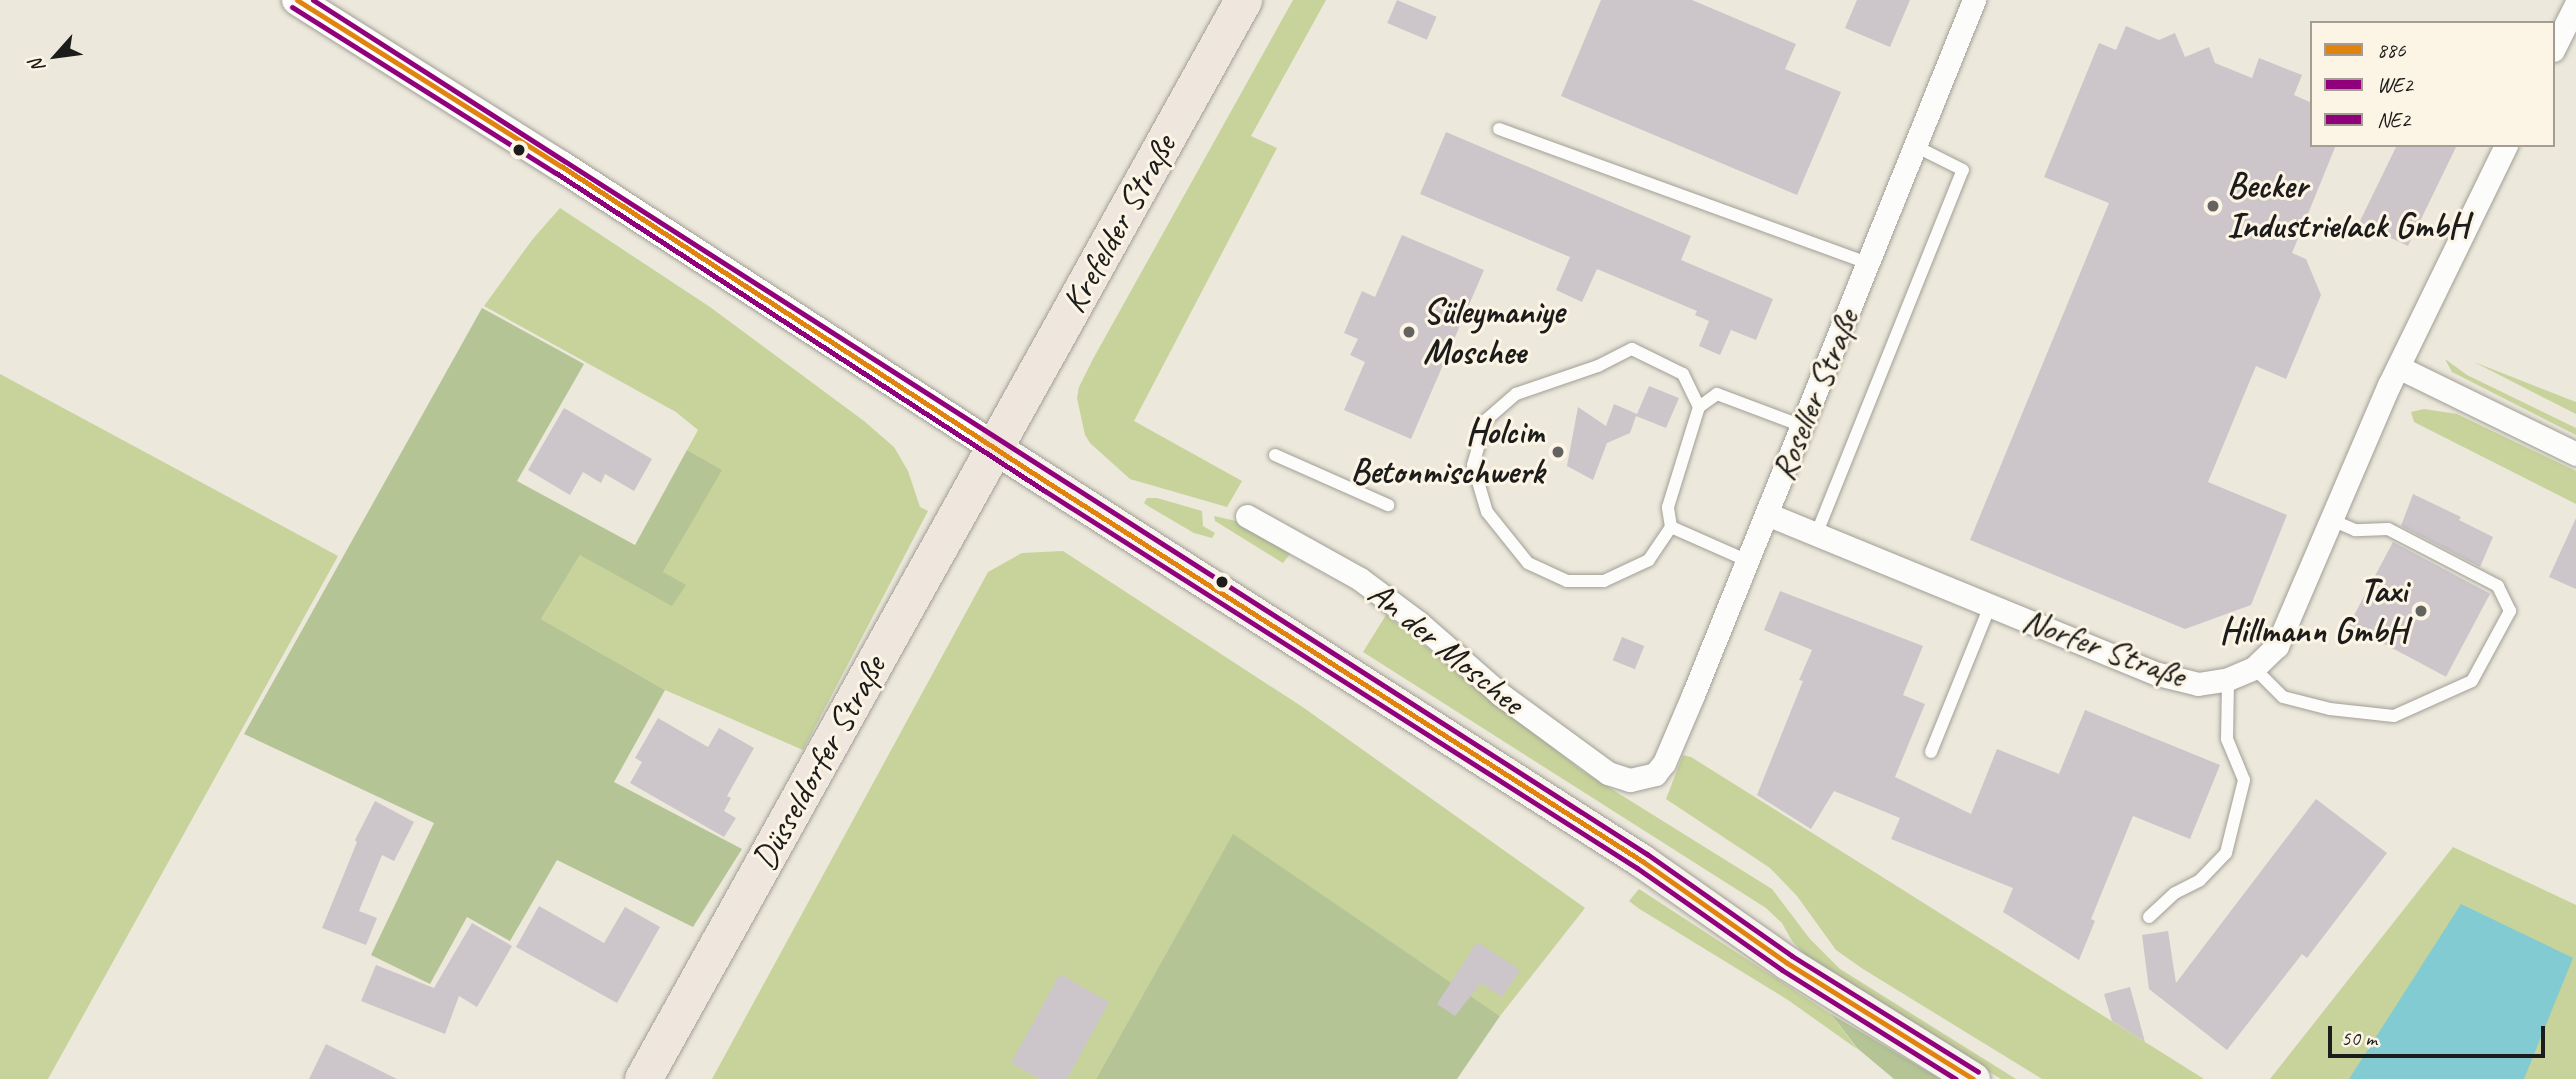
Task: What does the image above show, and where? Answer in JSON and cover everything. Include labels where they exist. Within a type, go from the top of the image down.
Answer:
[{"type":"main road","name":"Krefelder Straße","points":[[994,447],[1243,0]]},
{"type":"main road","name":"Düsseldorfer Straße","points":[[643,1079],[994,447]]},
{"type":"main road","points":[[994,447],[1642,860],[1787,963],[1973,1079]]},
{"type":"street","points":[[297,0],[561,166],[994,447]]},
{"type":"street","name":"Roseller Straße","points":[[1643,779],[1655,774],[1664,763],[1974,0]]},
{"type":"street","points":[[2555,46],[2576,4]]},
{"type":"street","name":"Norfer Straße","points":[[1767,514],[2158,674],[2198,684],[2228,679],[2254,668],[2277,646],[2398,368],[2505,147]]},
{"type":"street","points":[[2398,368],[2576,454]]},
{"type":"street","name":"An der Moschee","points":[[1247,516],[1360,579],[1419,624],[1500,694],[1608,773],[1630,780],[1643,779]]},
{"type":"lane","points":[[1499,129],[1868,263]]},
{"type":"lane","points":[[1816,535],[1964,170],[1915,146]]},
{"type":"lane","points":[[1699,407],[1683,374],[1632,349],[1598,366],[1516,394],[1486,421],[1473,465],[1487,512],[1528,563],[1567,581],[1604,581],[1649,560],[1671,527],[1668,507],[1699,407],[1717,394],[1802,426]]},
{"type":"lane","points":[[1275,455],[1388,505]]},
{"type":"lane","points":[[2254,668],[2283,697],[2330,709],[2393,716],[2472,681],[2510,611],[2498,586],[2388,529],[2355,530],[2331,520]]},
{"type":"lane","points":[[1671,527],[1748,561]]},
{"type":"lane","points":[[1931,752],[1990,606]]},
{"type":"lane","points":[[2149,917],[2175,893],[2200,880],[2225,853],[2244,780],[2227,739],[2228,679]]},
{"type":"green space","points":[[1293,0],[1326,0],[1251,136],[1277,148],[1134,421],[1242,481],[1227,507],[1130,479],[1090,443],[1085,435],[1077,398],[1079,387],[1093,359]]},
{"type":"green space","points":[[560,208],[710,307],[864,421],[894,447],[908,471],[920,507],[928,511],[803,750],[665,690],[541,619],[580,555],[663,572],[721,470],[687,450],[698,430],[676,412],[484,306],[532,240]]},
{"type":"green space","points":[[482,308],[584,364],[517,481],[635,545],[687,450],[722,470],[663,572],[686,585],[672,606],[580,555],[541,619],[665,690],[614,782],[742,849],[693,927],[557,860],[510,941],[467,917],[430,984],[371,955],[434,823],[244,734]]},
{"type":"green space","points":[[2445,359],[2467,375],[2576,428],[2576,435],[2452,372]]},
{"type":"green space","points":[[2474,362],[2576,402],[2576,414]]},
{"type":"green space","points":[[0,374],[338,556],[48,1079],[0,1079]]},
{"type":"green space","points":[[2424,409],[2457,414],[2576,471],[2576,504],[2414,422],[2411,412]]},
{"type":"green space","points":[[1147,498],[1157,498],[1202,511],[1203,526],[1215,533],[1212,538],[1194,533],[1148,506],[1144,503]]},
{"type":"green space","points":[[1214,516],[1236,521],[1290,554],[1283,563],[1215,521]]},
{"type":"green space","points":[[1063,551],[1304,708],[1585,908],[1500,1016],[1233,835],[1096,1079],[712,1079],[988,572],[1022,553]]},
{"type":"green space","points":[[1386,615],[1581,770],[1772,889],[1810,939],[1840,969],[2016,1079],[2001,1079],[1823,968],[1807,957],[1792,941],[1782,923],[1766,908],[1363,652]]},
{"type":"green space","points":[[1683,755],[1691,757],[2204,1079],[2042,1079],[1863,969],[1836,950],[1797,896],[1770,868],[1666,799]]},
{"type":"green space","points":[[1233,834],[1500,1016],[1457,1079],[1096,1079]]},
{"type":"green space","points":[[2453,847],[2576,905],[2576,1079],[2270,1079]]},
{"type":"green space","points":[[1639,889],[1831,1014],[1857,1049],[1788,1000],[1638,908],[1629,901]]},
{"type":"green space","points":[[1831,1014],[1940,1079],[1894,1079],[1857,1048]]},
{"type":"water","points":[[2461,904],[2573,958],[2524,1079],[2349,1079]]},
{"type":"building","points":[[1397,0],[1437,17],[1427,40],[1387,23]]},
{"type":"building","points":[[1601,0],[1692,0],[1796,44],[1785,69],[1841,92],[1797,195],[1561,96]]},
{"type":"building","points":[[1857,0],[1910,0],[1890,47],[1845,28]]},
{"type":"building","points":[[2126,26],[2159,40],[2175,33],[2185,57],[2209,47],[2215,63],[2252,78],[2259,58],[2302,75],[2294,95],[2310,102],[2310,147],[2335,147],[2292,253],[2306,259],[2321,295],[2286,379],[2256,366],[2208,482],[2287,515],[2251,605],[2185,629],[1970,540],[2109,203],[2044,177],[2099,43],[2116,50]]},
{"type":"building","points":[[1446,132],[1691,236],[1681,260],[1773,299],[1756,340],[1731,330],[1720,355],[1699,346],[1709,321],[1695,315],[1697,311],[1597,269],[1582,302],[1556,290],[1570,257],[1420,194]]},
{"type":"building","name":"Becker Industrielack GmbH","points":[[2396,147],[2456,147],[2408,246],[2359,223]]},
{"type":"building","name":"Süleymaniye Moschee","points":[[1402,235],[1484,270],[1411,439],[1344,410],[1365,362],[1350,355],[1358,339],[1344,333],[1362,291],[1375,297]]},
{"type":"building","points":[[1649,386],[1679,398],[1666,428],[1636,416],[1630,433],[1607,443],[1593,480],[1567,466],[1578,407],[1606,426],[1614,404],[1637,414]]},
{"type":"building","points":[[564,408],[652,459],[634,491],[605,474],[601,483],[583,472],[570,495],[528,470]]},
{"type":"building","points":[[2413,494],[2461,517],[2459,520],[2493,537],[2480,567],[2401,526]]},
{"type":"building","points":[[2576,518],[2576,589],[2549,577]]},
{"type":"building","name":"Taxi Hillmann GmbH","points":[[2393,542],[2490,594],[2446,677],[2349,625]]},
{"type":"building","points":[[1780,591],[1923,646],[1903,695],[1925,704],[1895,777],[1971,814],[1997,749],[2059,774],[2085,710],[2220,765],[2190,839],[2133,816],[2091,919],[2095,921],[2079,960],[2003,912],[2013,888],[1891,839],[1900,818],[1834,791],[1811,829],[1757,795],[1803,681],[1799,680],[1812,650],[1764,630]]},
{"type":"building","points":[[1622,637],[1644,646],[1635,669],[1613,660]]},
{"type":"building","points":[[658,718],[708,747],[719,728],[754,748],[727,796],[731,798],[724,811],[736,818],[724,837],[630,783],[642,762],[635,758]]},
{"type":"building","points":[[2316,799],[2387,853],[2307,958],[2302,954],[2227,1050],[2149,989],[2142,935],[2168,931],[2176,983]]},
{"type":"building","points":[[375,801],[414,822],[394,861],[382,855],[359,911],[377,918],[366,945],[322,928],[357,842],[355,840]]},
{"type":"building","points":[[539,906],[604,943],[625,907],[660,927],[617,1003],[516,947]]},
{"type":"building","points":[[472,923],[512,946],[477,1007],[459,996],[445,1034],[361,1001],[376,965],[434,988]]},
{"type":"building","points":[[1477,942],[1520,970],[1502,997],[1481,983],[1455,1016],[1437,1004]]},
{"type":"building","points":[[1060,974],[1109,1002],[1067,1079],[1039,1079],[1011,1063]]},
{"type":"building","points":[[2130,987],[2145,1042],[2112,1021],[2104,994]]},
{"type":"building","points":[[326,1044],[397,1079],[309,1079]]},
{"type":"transit line","name":"886","points":[[297,0],[561,166],[1050,484],[1642,861],[1787,963],[1973,1079]]},
{"type":"transit line","name":"NE2","points":[[313,0],[1647,854],[1792,956],[1978,1072]]},
{"type":"transit line","name":"WE2","points":[[292,7],[556,173],[1045,491],[1637,868],[1782,970],[1956,1079]]},
{"type":"place","name":"Becker Industrielack GmbH","points":[[2213,206]]},
{"type":"place","name":"Süleymaniye Moschee","points":[[1409,332]]},
{"type":"place","name":"Holcim Betonmischwerk","points":[[1558,452]]},
{"type":"place","name":"Taxi Hillmann GmbH","points":[[2421,611]]}]
